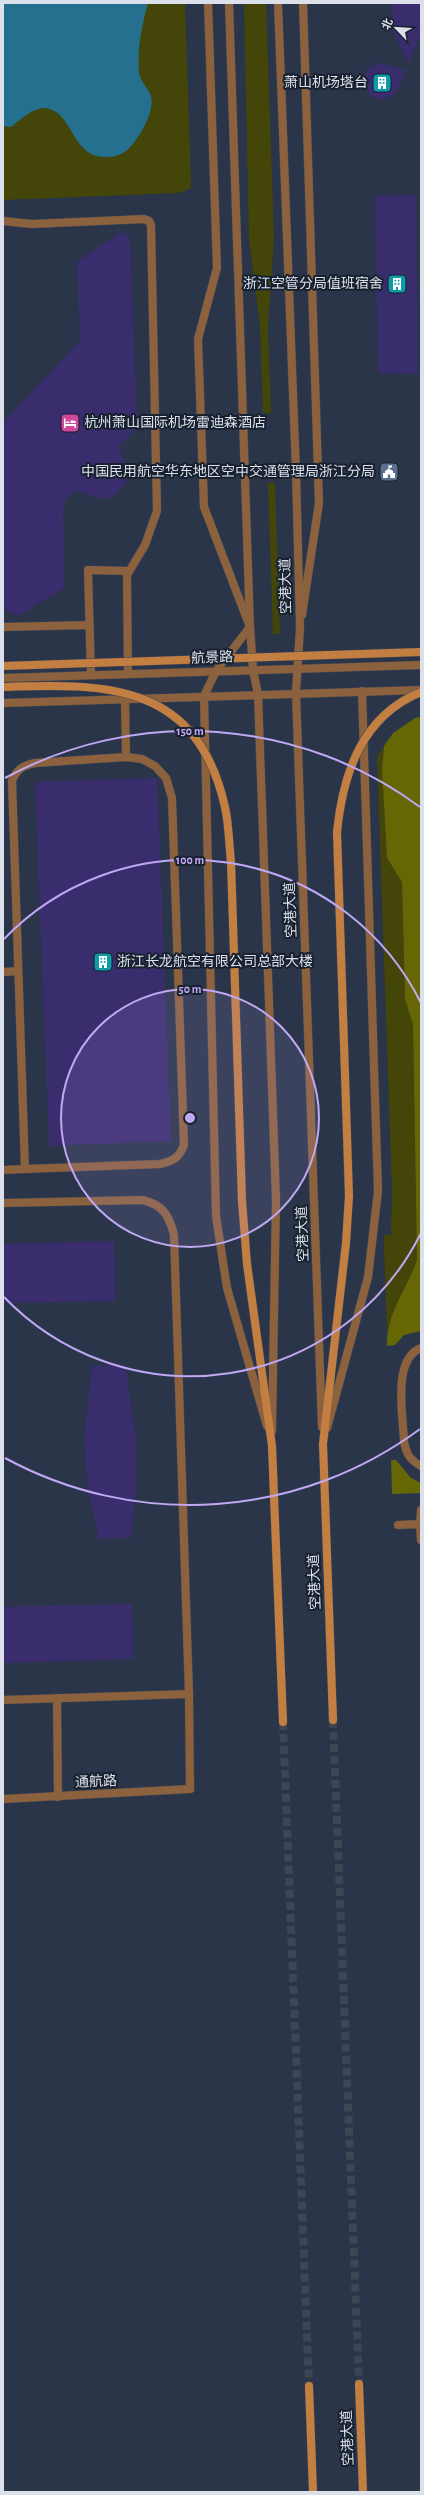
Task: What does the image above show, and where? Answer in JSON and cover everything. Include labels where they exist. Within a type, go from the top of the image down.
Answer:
[{"type":"main road","points":[[3,666],[421,652]]},
{"type":"main road","name":"空港大道","points":[[3,687],[68,685],[106,688],[134,694],[160,707],[184,724],[201,747],[213,771],[225,807],[231,862],[242,1202],[247,1264],[272,1446],[283,1722]]},
{"type":"main road","name":"空港大道","points":[[333,1720],[323,1444],[346,1243],[348,1196],[337,832],[340,798],[351,764],[366,736],[384,714],[408,697],[421,691]]},
{"type":"main road","name":"空港大道","points":[[359,2384],[363,2492]]},
{"type":"main road","points":[[309,2386],[313,2492]]},
{"type":"street","points":[[208,3],[217,268],[198,339],[204,507],[250,627],[216,671],[204,696],[216,1216],[227,1288],[272,1446]]},
{"type":"street","name":"空港大道","points":[[230,3],[250,627],[253,670],[258,694],[276,1199],[272,1446]]},
{"type":"street","name":"空港大道","points":[[278,3],[296,471],[300,626],[296,693],[323,1444]]},
{"type":"street","points":[[300,626],[319,503],[303,3]]},
{"type":"street","points":[[3,221],[32,224],[144,219],[149,221],[151,225],[157,511],[154,524],[145,545],[129,570],[126,585],[128,674]]},
{"type":"street","points":[[91,675],[88,570],[129,570]]},
{"type":"street","points":[[3,627],[89,625]]},
{"type":"street","name":"航景路","points":[[3,678],[421,665]]},
{"type":"street","points":[[3,702],[296,693],[421,691]]},
{"type":"street","points":[[323,1444],[368,1277],[378,1191],[362,692]]},
{"type":"street","points":[[125,699],[126,757]]},
{"type":"street","points":[[3,1170],[160,1164],[172,1161],[180,1155],[184,1145],[172,798],[166,778],[154,766],[142,759],[126,757],[35,763],[24,765],[16,771],[12,781],[25,1169]]},
{"type":"street","points":[[3,972],[18,972]]},
{"type":"street","points":[[3,1203],[143,1200],[154,1203],[164,1209],[170,1219],[174,1235],[189,1694],[3,1700]]},
{"type":"street","points":[[421,1348],[412,1351],[405,1361],[402,1372],[404,1441],[406,1452],[412,1461],[421,1466]]},
{"type":"street","points":[[421,1510],[421,1540]]},
{"type":"street","points":[[398,1525],[420,1524]]},
{"type":"street","name":"通航路","points":[[3,1799],[190,1789],[189,1694]]},
{"type":"street","points":[[57,1698],[58,1797]]},
{"type":"shaded area","points":[[3,3],[421,3],[421,2492],[3,2492]]},
{"type":"shaded area","points":[[3,3],[185,3],[190,189],[178,193],[3,200]]},
{"type":"shaded area","points":[[244,3],[266,3],[274,238],[268,326],[271,413],[263,413],[260,327],[249,238]]},
{"type":"shaded area","points":[[268,483],[275,483],[280,634],[273,634]]},
{"type":"shaded area","points":[[421,717],[421,1331],[404,1335],[395,1345],[387,1346],[393,1312],[417,1260],[413,1025],[405,999],[402,882],[387,858],[382,770],[384,746],[393,733],[415,718]]},
{"type":"shaded area","points":[[384,746],[382,770],[387,858],[402,882],[405,999],[413,1025],[417,1260],[393,1313],[387,1332],[384,1235],[391,1235],[392,1190],[377,756]]},
{"type":"shaded area","points":[[391,1460],[396,1460],[411,1478],[421,1483],[421,1493],[392,1494]]},
{"type":"water","points":[[3,3],[148,3],[140,37],[139,75],[150,94],[151,105],[143,129],[125,152],[108,157],[96,156],[86,151],[62,118],[55,111],[45,108],[32,112],[11,127],[3,126]]},
{"type":"building","points":[[392,3],[421,3],[421,34],[409,63],[393,33]]},
{"type":"building","name":"萧山机场塔台","points":[[379,63],[406,70],[397,91],[393,95],[382,100],[371,96],[364,86],[365,74],[368,69]]},
{"type":"building","name":"浙江空管分局值班宿舍","points":[[416,195],[418,374],[378,373],[375,196]]},
{"type":"building","name":"杭州萧山国际机场雷迪森酒店","points":[[121,232],[129,236],[130,239],[137,424],[136,429],[119,446],[126,466],[126,483],[113,497],[104,499],[76,490],[66,499],[63,509],[64,588],[20,615],[14,615],[3,608],[3,422],[80,341],[77,262]]},
{"type":"building","name":"浙江长龙航空有限公司总部大楼","points":[[157,778],[171,1141],[49,1146],[35,782]]},
{"type":"building","points":[[114,1241],[115,1301],[3,1303],[3,1244]]},
{"type":"building","points":[[125,1365],[136,1439],[136,1486],[131,1537],[99,1539],[88,1488],[84,1442],[92,1366]]},
{"type":"building","points":[[132,1604],[133,1659],[3,1663],[3,1607]]},
{"type":"tunnel","points":[[333,1720],[359,2384]]},
{"type":"tunnel","points":[[283,1722],[309,2386]]},
{"type":"place","name":"萧山机场塔台","points":[[382,83]]},
{"type":"place","name":"浙江空管分局值班宿舍","points":[[397,284]]},
{"type":"place","name":"杭州萧山国际机场雷迪森酒店","points":[[70,423]]},
{"type":"place","name":"中国民用航空华东地区空中交通管理局浙江分局","points":[[389,472]]},
{"type":"place","name":"浙江长龙航空有限公司总部大楼","points":[[103,962]]}]
